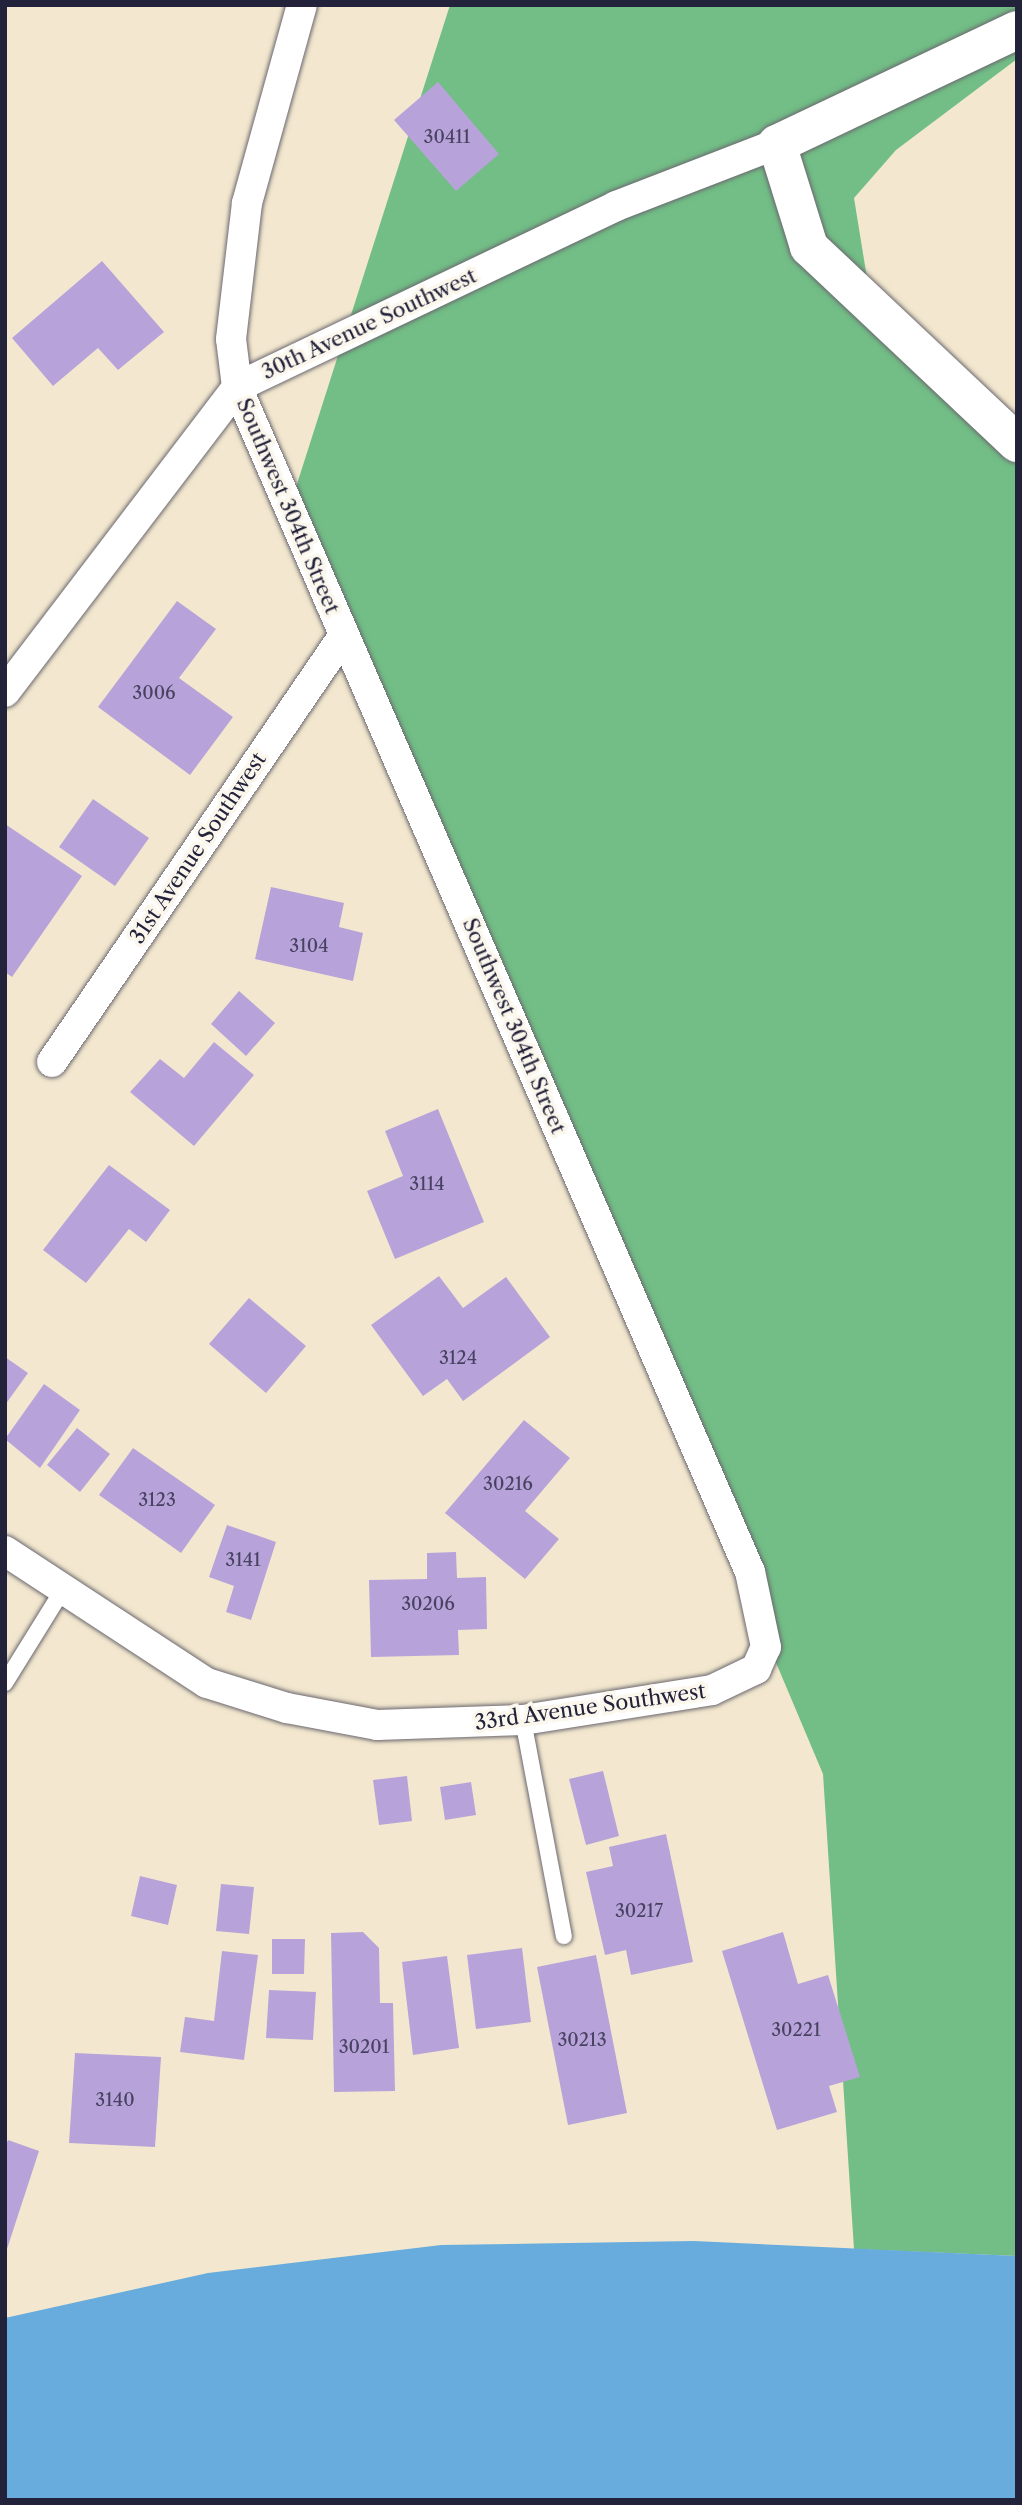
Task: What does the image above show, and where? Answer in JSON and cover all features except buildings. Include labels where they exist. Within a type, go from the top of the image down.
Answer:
[{"type":"main road","points":[[1017,30],[777,144],[809,247],[1017,443]]},
{"type":"street","name":"Southwest 304th Street","points":[[302,5],[247,203],[231,339],[237,387],[750,1572],[768,1635],[756,1669]]},
{"type":"street","name":"30th Avenue Southwest","points":[[5,692],[237,387],[627,202],[777,144]]},
{"type":"street","name":"31st Avenue Southwest","points":[[52,1062],[344,635]]},
{"type":"street","name":"33rd Avenue Southwest","points":[[5,1551],[62,1591],[207,1683],[287,1708],[377,1725],[461,1726],[523,1720],[712,1690],[756,1669]]},
{"type":"lane","points":[[5,1683],[62,1591]]},
{"type":"lane","points":[[523,1720],[564,1936]]},
{"type":"green space","points":[[450,5],[1017,5],[1017,59],[896,150],[854,198],[867,278],[1017,428],[1017,2256],[854,2249],[823,1774],[289,509]]},
{"type":"water","points":[[694,2241],[1017,2256],[1017,2500],[5,2500],[5,2318],[208,2273],[441,2245]]}]
